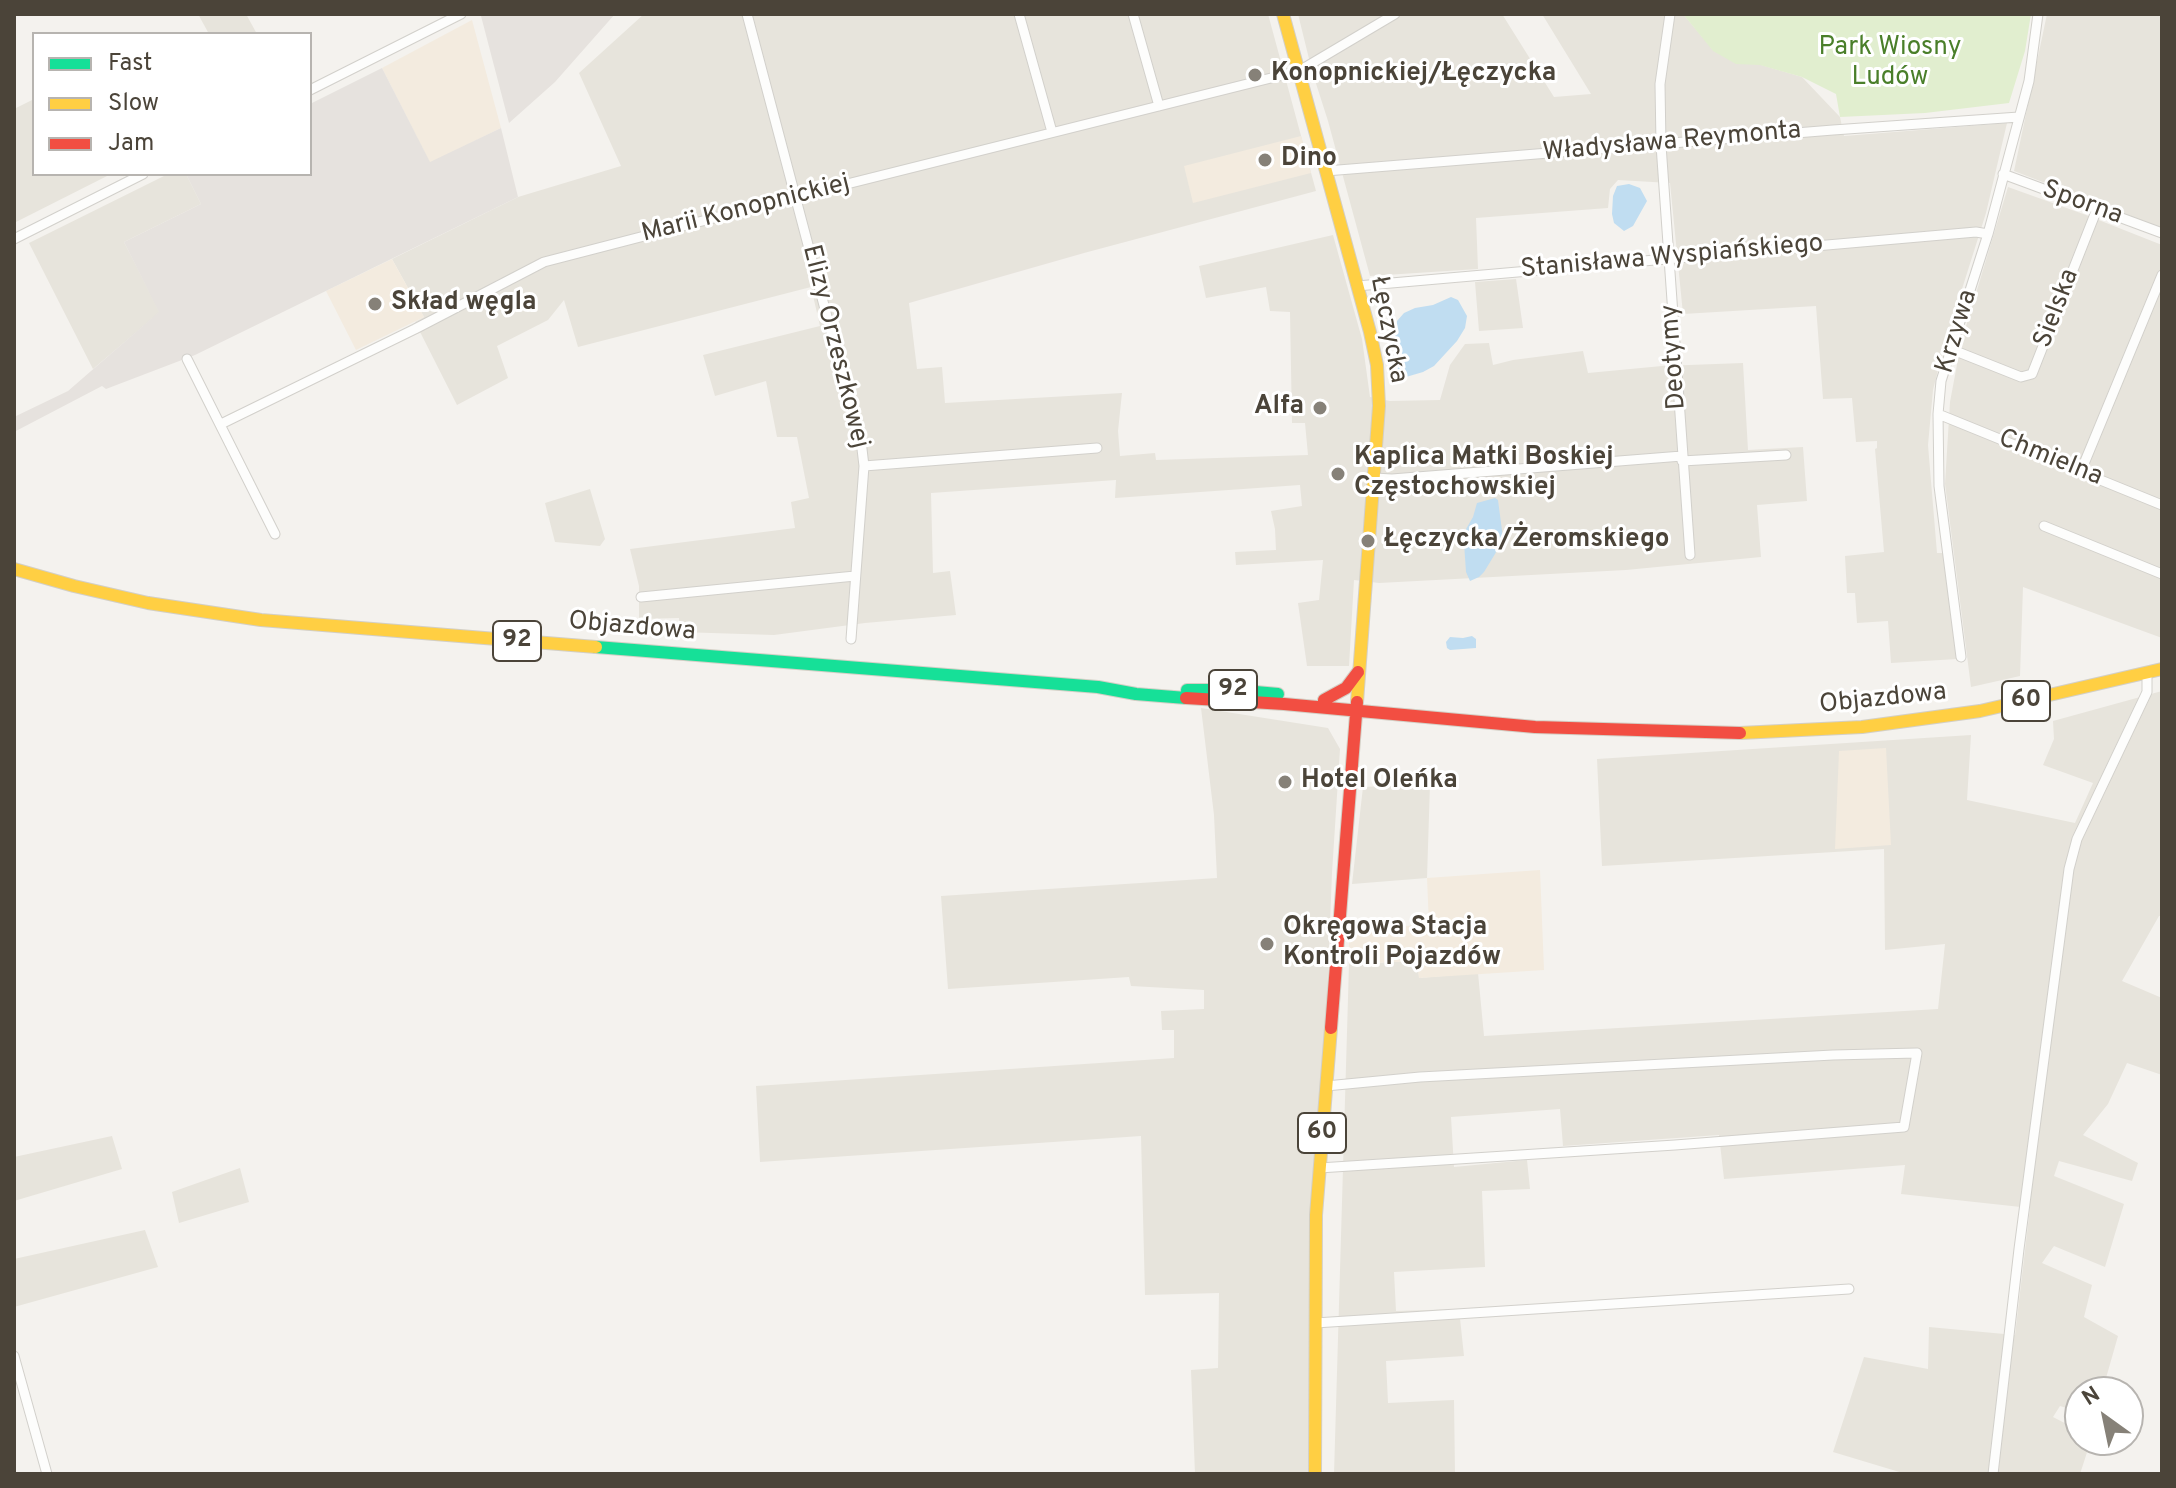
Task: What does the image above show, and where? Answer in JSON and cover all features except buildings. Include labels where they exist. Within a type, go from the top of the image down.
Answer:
[{"type":"main road","name":"Łęczycka","points":[[1283,14],[1372,341],[1378,376],[1379,406],[1356,707]]},
{"type":"main road","name":"Objazdowa","points":[[14,569],[148,603],[261,620],[1109,688],[1160,696],[1575,722],[1604,728],[1719,733],[1862,727],[1980,711],[2162,669]]},
{"type":"main road","points":[[1324,700],[1346,688],[1360,670]]},
{"type":"main road","name":"Objazdowa","points":[[1109,688],[1233,690],[1324,700],[1356,707]]},
{"type":"main road","name":"60","points":[[1315,1474],[1316,1215],[1356,707]]},
{"type":"street","points":[[312,89],[461,14]]},
{"type":"street","name":"Elizy Orzeszkowej","points":[[747,14],[862,449],[864,466],[851,639]]},
{"type":"street","points":[[1019,14],[1052,132]]},
{"type":"street","points":[[1133,14],[1159,106]]},
{"type":"street","name":"Marii Konopnickiej","points":[[221,424],[544,262],[1299,71],[1395,14]]},
{"type":"street","name":"Deotymy","points":[[1670,14],[1660,84],[1661,145],[1690,555]]},
{"type":"street","name":"Krzywa","points":[[1961,657],[1939,486],[1941,381],[1988,234],[2019,117],[2036,44],[2038,14]]},
{"type":"street","name":"Władysława Reymonta","points":[[1326,171],[2019,117]]},
{"type":"street","name":"Sporna","points":[[2003,174],[2162,233]]},
{"type":"street","points":[[14,239],[139,176]]},
{"type":"street","name":"Sielska","points":[[1953,350],[2021,377],[2032,374],[2097,209]]},
{"type":"street","name":"Stanisława Wyspiańskiego","points":[[1357,286],[1976,232],[1988,234]]},
{"type":"street","points":[[2081,471],[2162,275]]},
{"type":"street","points":[[187,359],[275,534]]},
{"type":"street","name":"Chmielna","points":[[1938,414],[2162,505]]},
{"type":"street","points":[[864,466],[1097,448]]},
{"type":"street","points":[[1374,478],[1682,458],[1786,455]]},
{"type":"street","points":[[2044,526],[2162,574]]},
{"type":"street","points":[[641,597],[855,576]]},
{"type":"street","points":[[1993,1474],[2069,869],[2077,839],[2147,692],[2147,673]]},
{"type":"street","points":[[1319,1168],[1904,1127],[1917,1053],[1452,1075],[1326,1086]]},
{"type":"street","points":[[1315,1323],[1849,1289]]},
{"type":"street","points":[[14,1356],[47,1474]]},
{"type":"shaded area","points":[[198,14],[246,14],[256,32],[208,32]]},
{"type":"shaded area","points":[[615,14],[555,82],[509,123],[481,16]]},
{"type":"shaded area","points":[[644,14],[1268,14],[1316,191],[909,303],[917,369],[942,367],[945,403],[1122,393],[1118,431],[1120,456],[1155,453],[1156,460],[1308,455],[1305,423],[1292,423],[1290,312],[1270,311],[1266,287],[1206,298],[1199,266],[1333,235],[1362,339],[1370,397],[1390,401],[1440,400],[1450,365],[1465,344],[1489,343],[1493,365],[1583,351],[1588,373],[1743,363],[1748,450],[1803,447],[1807,501],[1757,505],[1761,557],[1626,570],[1379,583],[1354,580],[1349,666],[1307,666],[1298,603],[1319,600],[1323,560],[1236,565],[1235,552],[1276,550],[1271,511],[1302,506],[1300,485],[1115,498],[1116,480],[931,493],[933,573],[950,571],[956,615],[774,635],[680,632],[679,618],[639,619],[639,586],[630,549],[795,528],[791,502],[809,498],[797,437],[777,437],[766,381],[715,396],[703,355],[820,326],[811,287],[578,347],[564,300],[548,320],[497,346],[508,378],[457,405],[415,322],[424,317],[392,259],[518,197],[621,166],[579,73]]},
{"type":"shaded area","points":[[1298,14],[1502,14],[1554,97],[1591,94],[1542,14],[1683,14],[1714,51],[1802,77],[1840,117],[1844,136],[2007,123],[1986,213],[1933,390],[1928,445],[1937,553],[1946,553],[1957,659],[1891,663],[1888,621],[1857,623],[1855,593],[1847,593],[1845,556],[1884,552],[1875,449],[1877,441],[1856,442],[1852,398],[1823,399],[1816,306],[1683,314],[1670,183],[1618,180],[1610,189],[1608,208],[1476,218],[1478,269],[1370,276]]},
{"type":"shaded area","points":[[2047,14],[2162,14],[2162,228],[2014,171]]},
{"type":"shaded area","points":[[472,20],[501,128],[430,163],[382,68]]},
{"type":"shaded area","points":[[382,68],[430,162],[501,128],[518,197],[195,355],[106,389],[102,386],[14,432],[14,417],[68,391],[159,312],[124,242],[201,204],[187,176],[312,176],[312,103]]},
{"type":"shaded area","points":[[32,100],[32,176],[107,176],[14,223],[14,109]]},
{"type":"shaded area","points":[[1301,136],[1311,173],[1193,203],[1184,166]]},
{"type":"shaded area","points":[[164,176],[187,176],[201,204],[124,242],[160,312],[93,369],[29,243]]},
{"type":"shaded area","points":[[2008,187],[2162,245],[2162,638],[2023,587],[2020,676],[1971,687],[1945,484],[1950,402],[1961,343]]},
{"type":"shaded area","name":"Skład węgla","points":[[392,259],[424,317],[356,350],[326,291]]},
{"type":"shaded area","points":[[1516,279],[1523,328],[1479,331],[1475,282]]},
{"type":"shaded area","points":[[590,489],[605,539],[600,546],[555,542],[545,503]]},
{"type":"shaded area","points":[[2162,691],[2162,916],[2159,916],[2122,981],[2162,998],[2162,1075],[2127,1063],[2108,1104],[2083,1135],[2138,1163],[2132,1181],[2059,1161],[2054,1176],[2124,1204],[2105,1267],[2054,1246],[2042,1263],[2092,1285],[2084,1317],[2118,1336],[2107,1376],[2064,1376],[2064,1407],[2060,1406],[2053,1417],[2064,1423],[2064,1456],[2086,1456],[2080,1474],[1906,1474],[1833,1452],[1864,1357],[1928,1369],[1929,1327],[2015,1335],[2030,1208],[1901,1194],[1905,1165],[1724,1179],[1719,1135],[1563,1146],[1560,1109],[1451,1117],[1454,1167],[1527,1160],[1530,1189],[1482,1191],[1485,1267],[1394,1272],[1396,1311],[1459,1309],[1464,1356],[1386,1361],[1388,1403],[1454,1400],[1455,1474],[1334,1474],[1349,964],[1418,961],[1419,978],[1478,973],[1484,1036],[1938,1009],[1945,944],[1885,950],[1884,849],[1602,866],[1597,759],[1971,735],[1967,800],[2075,823],[2093,783],[2043,765],[2054,739],[2053,721]]},
{"type":"shaded area","points":[[1201,708],[1328,728],[1340,749],[1332,873],[1308,1474],[1195,1474],[1191,1370],[1218,1368],[1219,1293],[1145,1295],[1141,1136],[760,1162],[756,1086],[1174,1058],[1174,1030],[1162,1030],[1161,1011],[1204,1009],[1204,990],[1131,986],[1129,977],[948,989],[941,896],[1217,878],[1214,815]]},
{"type":"shaded area","points":[[1886,748],[1891,845],[1835,849],[1839,751]]},
{"type":"shaded area","points":[[1430,784],[1427,878],[1352,884],[1363,787]]},
{"type":"shaded area","points":[[1540,870],[1544,970],[1419,978],[1417,961],[1349,964],[1349,928],[1429,925],[1427,878]]},
{"type":"shaded area","points":[[112,1136],[122,1169],[14,1201],[14,1157]]},
{"type":"shaded area","points":[[240,1168],[249,1202],[179,1223],[172,1192]]},
{"type":"shaded area","points":[[145,1230],[158,1267],[14,1307],[14,1259]]},
{"type":"green space","name":"Park Wiosny Ludów","points":[[1683,14],[2031,14],[2025,51],[2009,103],[1925,113],[1840,117],[1836,94],[1802,77],[1760,65],[1736,64],[1713,51]]},
{"type":"water","points":[[1629,184],[1640,188],[1647,201],[1633,226],[1624,231],[1614,223],[1613,196],[1617,186]]},
{"type":"water","points":[[1451,297],[1458,300],[1467,316],[1465,328],[1457,341],[1434,366],[1406,377],[1399,376],[1393,342],[1397,321],[1415,308]]},
{"type":"water","points":[[1495,498],[1498,500],[1503,538],[1484,572],[1470,581],[1466,572],[1466,529],[1477,503]]},
{"type":"water","points":[[1472,636],[1476,639],[1476,648],[1447,648],[1446,642],[1450,637]]},
{"type":"traffic: fast","points":[[596,647],[1098,687],[1186,698]]},
{"type":"traffic: fast","points":[[1187,690],[1278,694]]},
{"type":"traffic: slow","points":[[1283,14],[1377,365],[1379,406],[1357,702]]},
{"type":"traffic: slow","points":[[14,569],[148,603],[261,620],[596,647]]},
{"type":"traffic: slow","points":[[1740,733],[1862,727],[1980,711],[2162,669]]},
{"type":"traffic: slow","points":[[1315,1474],[1316,1215],[1331,1028]]},
{"type":"traffic: jam","points":[[1324,700],[1346,688],[1358,672]]},
{"type":"traffic: jam","points":[[1186,698],[1535,727],[1740,733]]},
{"type":"traffic: jam","points":[[1331,1028],[1357,702]]},
{"type":"place","name":"Konopnickiej/Łęczycka","points":[[1255,75]]},
{"type":"place","name":"Dino","points":[[1265,160]]},
{"type":"place","name":"Skład węgla","points":[[375,304]]},
{"type":"place","name":"Alfa","points":[[1320,408]]},
{"type":"place","name":"Kaplica Matki Boskiej Częstochowskiej","points":[[1338,474]]},
{"type":"place","name":"Łęczycka/Żeromskiego","points":[[1368,541]]},
{"type":"place","name":"Hotel Oleńka","points":[[1285,782]]},
{"type":"place","name":"Okręgowa Stacja Kontroli Pojazdów","points":[[1267,944]]}]
